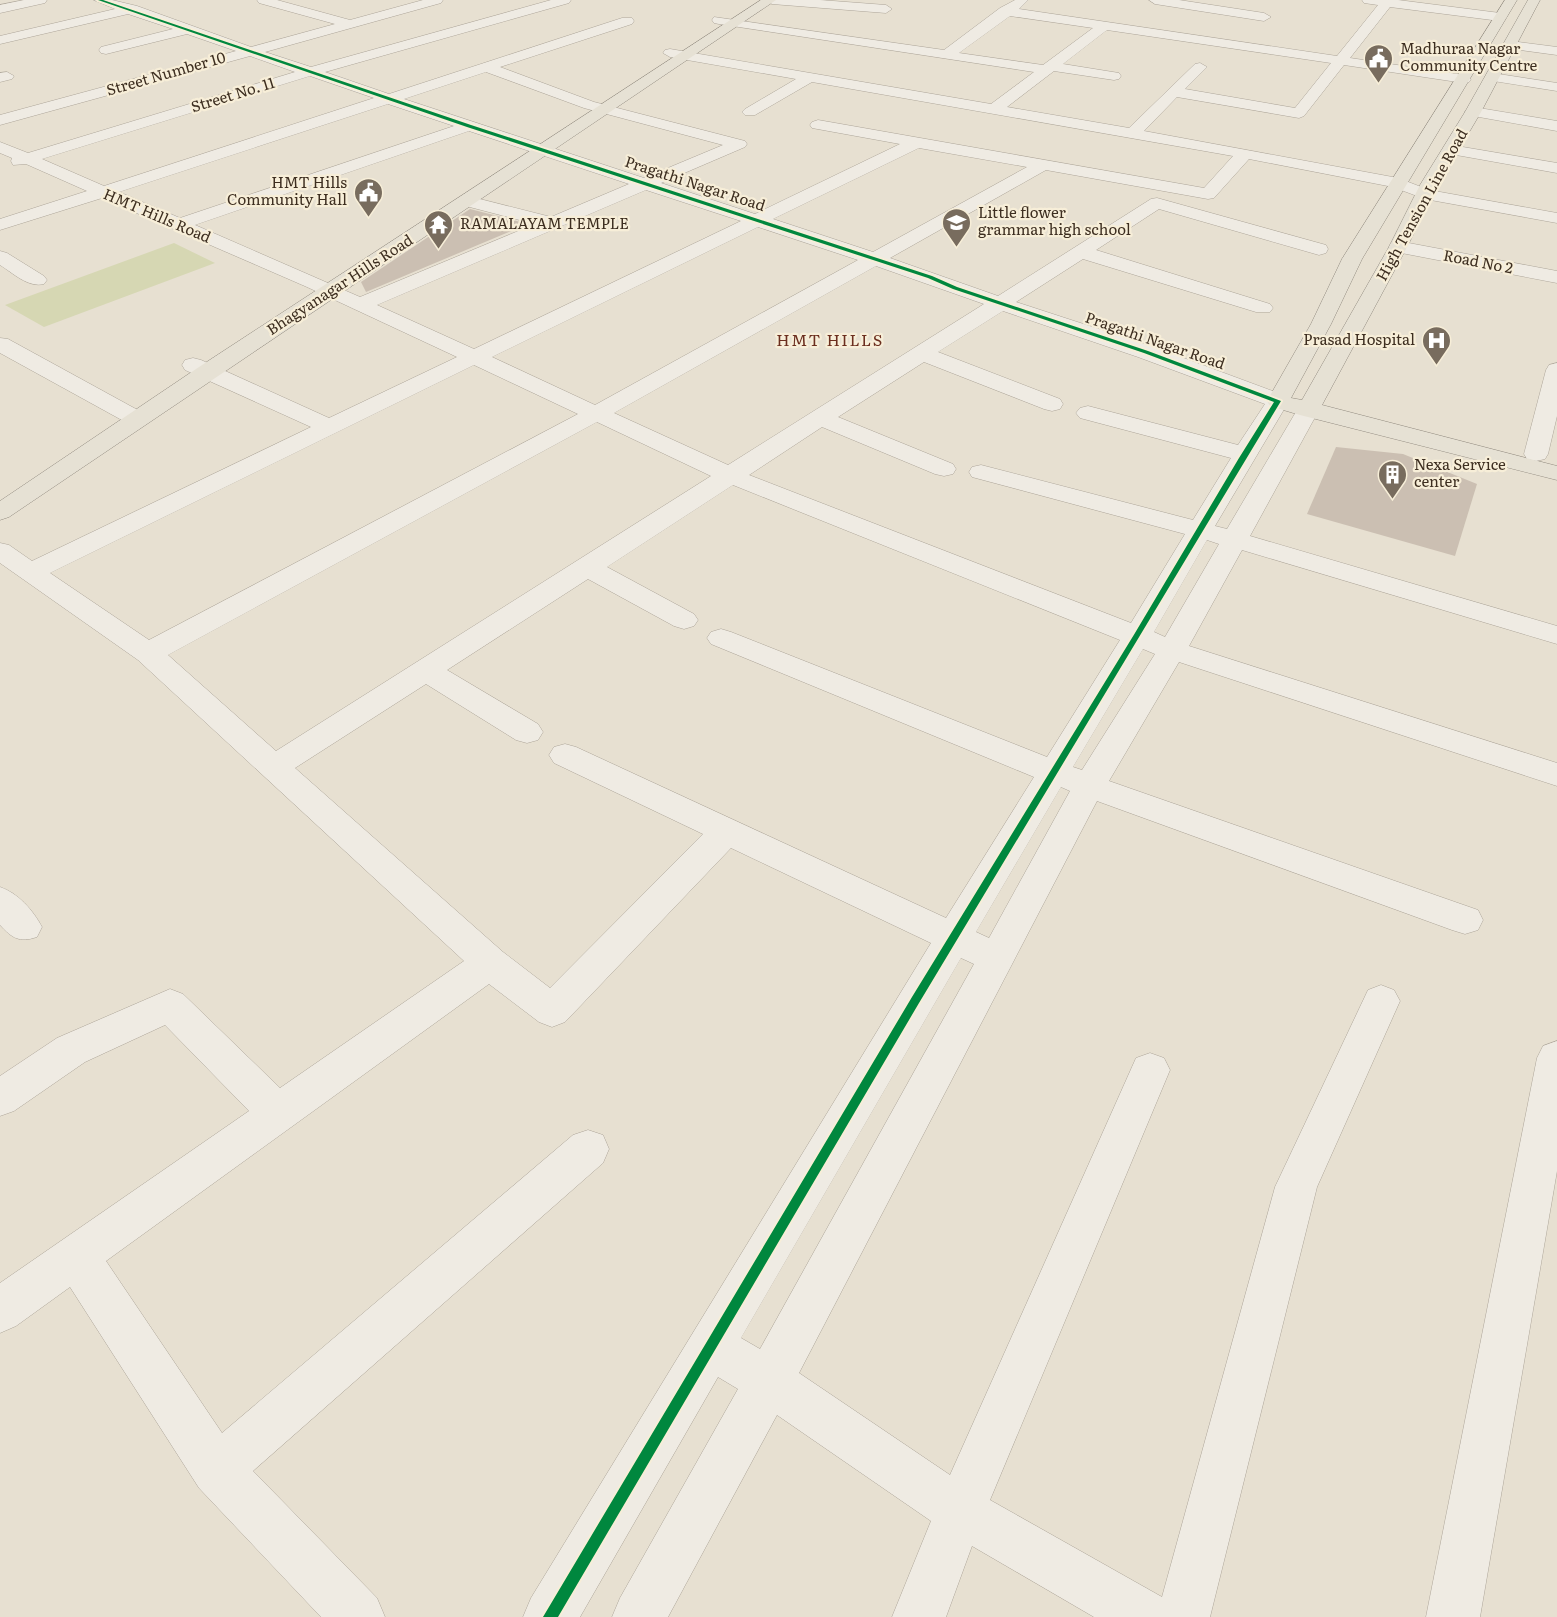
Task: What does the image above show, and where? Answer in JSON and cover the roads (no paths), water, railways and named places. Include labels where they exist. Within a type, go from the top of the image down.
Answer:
[{"type":"main road","name":"Bhagyanagar Hills Road","points":[[727,21],[749,0]]},
{"type":"main road","name":"Bhagyanagar Hills Road","points":[[0,512],[130,415],[200,368],[727,21],[771,0]]},
{"type":"main road","name":"High Tension Line Road","points":[[1296,400],[1321,324],[1352,259],[1511,0]]},
{"type":"main road","name":"High Tension Line Road","points":[[1296,400],[1398,247],[1425,194],[1534,0]]},
{"type":"main road","name":"Bhagyanagar Hills Road","points":[[322,287],[468,201],[537,147]]},
{"type":"main road","name":"Pragathi Nagar Road","points":[[1296,400],[1546,457]]},
{"type":"main road","name":"Pragathi Nagar Road","points":[[1296,400],[1557,473]]},
{"type":"main road","name":"Bhagyanagar Hills Road","points":[[0,491],[130,415]]},
{"type":"street","points":[[0,9],[41,0]]},
{"type":"street","name":"Pragathi Nagar Road","points":[[100,0],[469,126],[1005,301],[1146,352],[1296,400]]},
{"type":"street","points":[[263,0],[349,24]]},
{"type":"street","name":"Street No. 11","points":[[0,166],[309,72],[565,0]]},
{"type":"street","points":[[771,0],[886,9]]},
{"type":"street","points":[[838,37],[902,0]]},
{"type":"street","points":[[948,54],[1005,11],[1024,0]]},
{"type":"street","points":[[1155,0],[1264,17]]},
{"type":"street","points":[[1368,0],[1500,17]]},
{"type":"street","name":"Street Number 10","points":[[0,120],[427,1]]},
{"type":"street","points":[[1174,92],[1299,113],[1387,2]]},
{"type":"street","points":[[0,40],[149,5]]},
{"type":"street","points":[[1234,44],[1276,6]]},
{"type":"street","points":[[1005,11],[1464,79]]},
{"type":"street","points":[[0,225],[627,21]]},
{"type":"street","points":[[727,21],[1114,76]]},
{"type":"street","points":[[995,109],[1104,26]]},
{"type":"street","points":[[106,50],[187,30]]},
{"type":"street","points":[[1510,45],[1557,51]]},
{"type":"street","points":[[678,54],[1245,153],[1398,183],[1425,194],[1557,218]]},
{"type":"street","points":[[360,304],[740,144],[597,107],[487,67]]},
{"type":"street","points":[[1133,133],[1200,67]]},
{"type":"street","points":[[750,112],[810,77]]},
{"type":"street","points":[[1492,77],[1557,87]]},
{"type":"street","points":[[890,106],[908,93]]},
{"type":"street","points":[[1473,112],[1557,126]]},
{"type":"street","points":[[855,131],[873,119]]},
{"type":"street","points":[[818,125],[1208,194],[1245,153]]},
{"type":"street","points":[[177,225],[469,126]]},
{"type":"street","points":[[31,573],[918,142]]},
{"type":"street","name":"HMT Hills Road","points":[[0,147],[360,304],[731,476],[1172,650],[1557,775]]},
{"type":"street","points":[[1451,150],[1557,168]]},
{"type":"street","points":[[148,653],[595,414],[1044,165]]},
{"type":"street","points":[[468,201],[554,223]]},
{"type":"street","points":[[275,766],[1157,203],[1319,249]]},
{"type":"street","name":"Road No 2","points":[[1398,247],[1557,277]]},
{"type":"street","points":[[1081,252],[1263,308]]},
{"type":"street","points":[[0,256],[37,280]]},
{"type":"street","points":[[0,344],[130,415]]},
{"type":"street","points":[[921,353],[1052,404]]},
{"type":"street","points":[[200,368],[329,427]]},
{"type":"street","points":[[1546,457],[1557,370]]},
{"type":"street","points":[[639,1617],[769,1381],[1089,786],[1172,650],[1218,535],[1244,454],[1296,400]]},
{"type":"street","points":[[550,1617],[1053,770],[1137,636],[1218,535],[1296,400]]},
{"type":"street","points":[[1088,413],[1244,454]]},
{"type":"street","points":[[820,418],[944,469]]},
{"type":"street","points":[[981,472],[1218,535],[1557,635]]},
{"type":"street","points":[[0,551],[148,653],[490,963],[552,1011],[727,831]]},
{"type":"street","points":[[587,567],[684,620]]},
{"type":"street","points":[[721,638],[1089,786],[1465,920]]},
{"type":"street","points":[[425,670],[527,732]]},
{"type":"street","points":[[565,755],[996,958]]},
{"type":"street","points":[[0,901],[24,927]]},
{"type":"street","points":[[0,1310],[490,963]]},
{"type":"street","points":[[1183,1617],[1296,1186],[1381,1001]]},
{"type":"street","points":[[0,1098],[71,1050],[170,1005],[278,1113]]},
{"type":"street","points":[[1453,1617],[1557,1058]]},
{"type":"street","points":[[919,1617],[960,1511],[1150,1070]]},
{"type":"street","points":[[217,1470],[588,1149]]},
{"type":"street","points":[[76,1256],[217,1470],[358,1617]]},
{"type":"street","points":[[710,1346],[769,1381],[960,1511],[1144,1617]]},
{"type":"place","name":"Madhuraa Nagar Community Centre","points":[[1379,84]]},
{"type":"place","name":"HMT Hills Community Hall","points":[[368,218]]},
{"type":"place","name":"Little flower grammar high school","points":[[957,248]]},
{"type":"place","name":"RAMALAYAM TEMPLE","points":[[439,250]]},
{"type":"place","name":"Prasad Hospital","points":[[1436,366]]},
{"type":"place","name":"Nexa Service center","points":[[1393,500]]},
{"type":"district","name":"HMT HILLS","points":[[830,340]]}]
